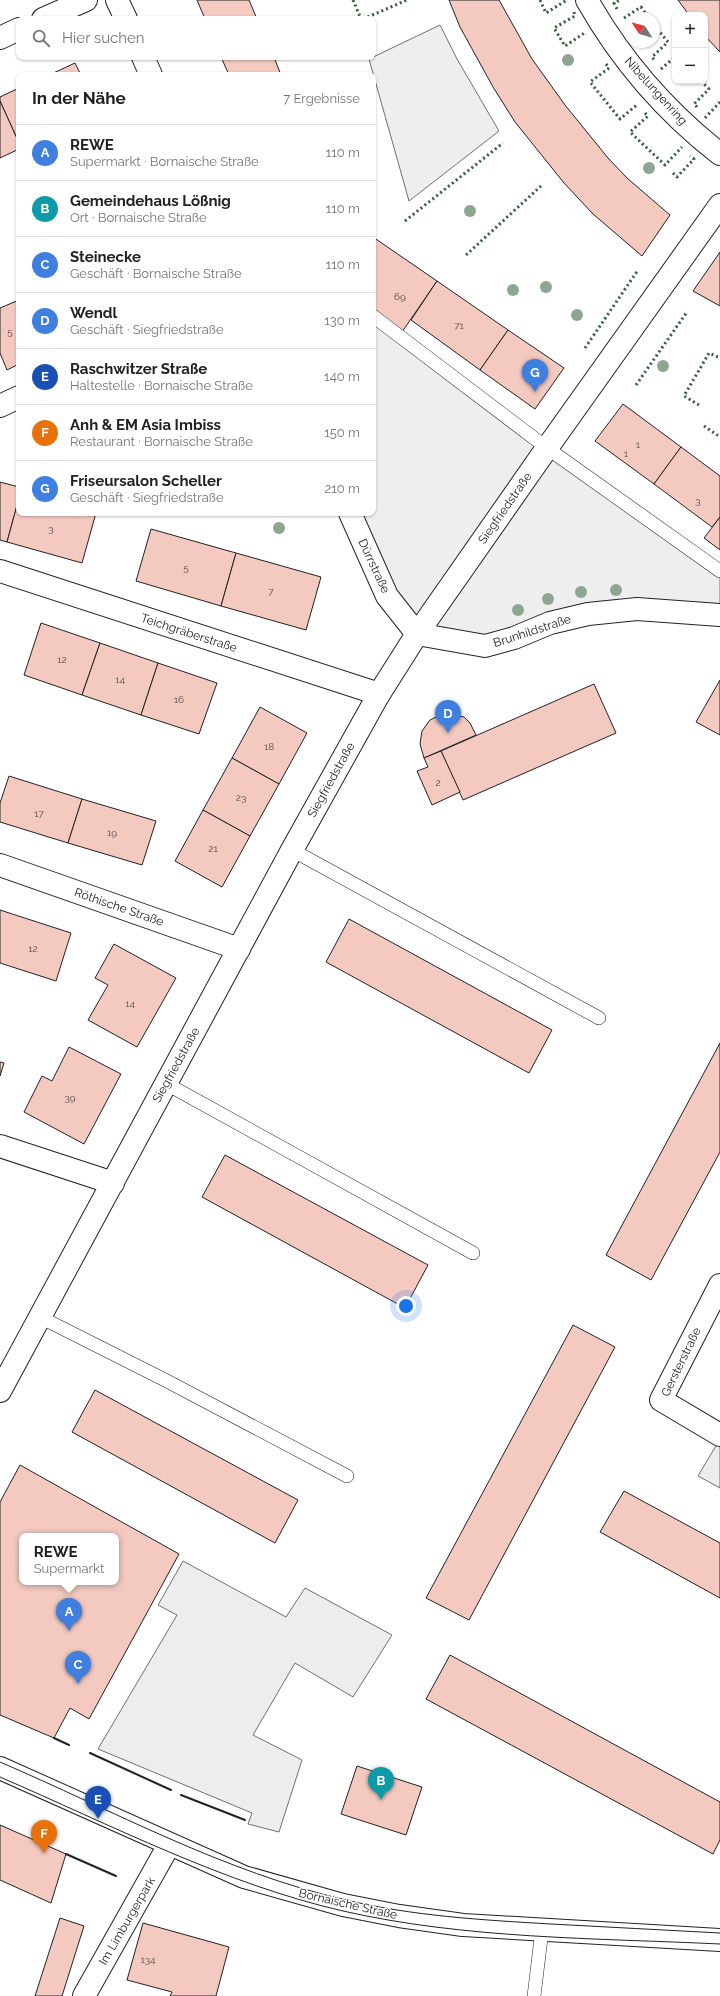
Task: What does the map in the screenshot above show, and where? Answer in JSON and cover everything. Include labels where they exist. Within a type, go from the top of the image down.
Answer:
[{"type":"street","points":[[49,16],[86,0]]},
{"type":"street","points":[[117,0],[125,16]]},
{"type":"street","name":"Nibelungenring","points":[[587,0],[618,49],[646,85],[687,127],[720,154]]},
{"type":"street","points":[[0,38],[16,30]]},
{"type":"street","points":[[144,60],[150,72]]},
{"type":"street","name":"Siegfriedstraße","points":[[0,1392],[113,1183],[165,1083],[379,694],[417,634],[720,205]]},
{"type":"street","points":[[0,406],[16,398]]},
{"type":"street","name":"Dürrstraße","points":[[351,516],[387,596],[417,634]]},
{"type":"street","name":"Teichgräberstraße","points":[[0,572],[379,694]]},
{"type":"street","name":"Brunhildstraße","points":[[417,634],[485,646],[514,638],[550,623],[588,614],[637,609],[720,615]]},
{"type":"street","name":"Röthische Straße","points":[[0,866],[239,949]]},
{"type":"street","points":[[0,1146],[113,1183]]},
{"type":"street","name":"Gersterstraße","points":[[720,1285],[661,1400],[720,1435]]},
{"type":"street","name":"Bornaische Straße","points":[[0,1768],[244,1878],[343,1906],[463,1925],[720,1940]]},
{"type":"street","name":"Im Limburgerpark","points":[[84,1996],[169,1845]]},
{"type":"lane","points":[[376,318],[547,448],[720,572]]},
{"type":"lane","points":[[292,850],[599,1018]]},
{"type":"lane","points":[[165,1083],[473,1253]]},
{"type":"lane","points":[[40,1317],[165,1380],[347,1476]]},
{"type":"lane","points":[[534,1996],[542,1930]]},
{"type":"shaded area","points":[[440,25],[457,59],[499,131],[409,201],[376,84],[376,72],[373,72],[369,60],[376,60],[376,56]]},
{"type":"shaded area","points":[[376,318],[720,571],[720,615],[637,609],[514,638],[417,634],[352,516],[376,516]]},
{"type":"shaded area","points":[[720,1439],[720,1488],[698,1476]]},
{"type":"shaded area","points":[[183,1561],[286,1617],[305,1588],[392,1635],[353,1697],[295,1663],[253,1735],[302,1760],[279,1832],[248,1824],[252,1813],[98,1749],[177,1615],[158,1605]]},
{"type":"building","points":[[197,0],[249,0],[256,16],[204,16]]},
{"type":"building","points":[[449,0],[499,0],[532,59],[565,105],[608,158],[627,178],[670,215],[642,256],[593,214],[564,183],[515,122],[493,87],[460,27]]},
{"type":"building","points":[[678,0],[720,0],[720,52],[708,39],[708,12],[687,12]]},
{"type":"building","points":[[222,60],[275,60],[280,72],[228,72]]},
{"type":"building","points":[[75,63],[80,72],[56,72]]},
{"type":"building","points":[[16,89],[16,136],[0,101],[0,97]]},
{"type":"building","points":[[0,101],[16,136],[16,150],[0,158]]},
{"type":"building","points":[[376,239],[437,281],[402,332],[376,313]]},
{"type":"building","points":[[720,252],[720,306],[693,291]]},
{"type":"building","points":[[437,281],[508,330],[480,370],[411,320]]},
{"type":"building","points":[[16,301],[16,366],[7,370],[0,353],[0,308]]},
{"type":"building","points":[[508,330],[564,368],[535,409],[480,370]]},
{"type":"building","points":[[623,404],[681,447],[654,484],[595,441]]},
{"type":"building","points":[[681,447],[720,476],[720,517],[712,527],[654,484]]},
{"type":"building","points":[[0,482],[16,486],[16,509],[7,542],[0,540]]},
{"type":"building","points":[[16,509],[16,516],[95,516],[82,563],[7,542]]},
{"type":"building","points":[[720,517],[720,550],[704,538]]},
{"type":"building","points":[[151,529],[236,553],[221,606],[136,581]]},
{"type":"building","points":[[236,553],[321,577],[306,630],[221,606]]},
{"type":"building","points":[[41,623],[100,643],[82,695],[24,675]]},
{"type":"building","points":[[100,643],[158,663],[141,715],[82,695]]},
{"type":"building","points":[[158,663],[217,683],[199,734],[141,715]]},
{"type":"building","points":[[720,680],[720,735],[696,722]]},
{"type":"building","points":[[594,684],[616,733],[463,800],[441,751]]},
{"type":"building","points":[[260,707],[307,733],[279,784],[232,758]]},
{"type":"building","points":[[444,713],[464,717],[470,723],[476,735],[424,758],[420,744],[422,731],[430,720]]},
{"type":"building","points":[[441,751],[460,792],[432,805],[417,771],[428,767],[424,758]]},
{"type":"building","points":[[232,758],[279,784],[250,836],[203,810]]},
{"type":"building","points":[[9,776],[82,799],[68,843],[0,822],[0,803]]},
{"type":"building","points":[[82,799],[156,821],[142,865],[68,843]]},
{"type":"building","points":[[203,810],[250,836],[222,887],[175,861]]},
{"type":"building","points":[[0,910],[71,933],[56,981],[0,963]]},
{"type":"building","points":[[349,919],[552,1030],[529,1073],[326,962]]},
{"type":"building","points":[[114,944],[176,978],[137,1047],[88,1020],[108,985],[95,978]]},
{"type":"building","points":[[720,1043],[720,1152],[651,1280],[606,1255]]},
{"type":"building","points":[[69,1047],[121,1074],[84,1144],[24,1112],[42,1076],[52,1081]]},
{"type":"building","points":[[0,1062],[4,1063],[0,1076]]},
{"type":"building","points":[[225,1155],[428,1265],[405,1308],[202,1197]]},
{"type":"building","points":[[573,1325],[615,1347],[469,1620],[426,1598]]},
{"type":"building","points":[[95,1390],[298,1500],[275,1543],[72,1432]]},
{"type":"building","points":[[20,1465],[179,1554],[89,1719],[70,1708],[54,1738],[0,1715],[0,1502]]},
{"type":"building","points":[[624,1491],[720,1543],[720,1598],[600,1532]]},
{"type":"building","points":[[450,1655],[720,1802],[720,1840],[713,1854],[426,1699]]},
{"type":"building","points":[[357,1766],[422,1787],[406,1835],[341,1814]]},
{"type":"building","points":[[0,1825],[66,1854],[51,1903],[0,1880]]},
{"type":"building","points":[[60,1918],[84,1926],[62,1996],[35,1996]]},
{"type":"building","points":[[143,1923],[229,1947],[216,1996],[170,1996],[172,1992],[127,1980]]},
{"type":"tram line","points":[[0,1762],[127,1820],[213,1857],[256,1874],[346,1900],[422,1914],[473,1919],[720,1933]]},
{"type":"tram line","points":[[0,1777],[169,1852],[212,1869],[255,1885],[343,1911],[389,1920],[483,1932],[530,1936],[720,1944]]},
{"type":"hedge","points":[[353,0],[360,16]]},
{"type":"hedge","points":[[370,16],[407,0]]},
{"type":"hedge","points":[[540,0],[546,13],[567,0]]},
{"type":"hedge","points":[[617,9],[614,3],[620,0]]},
{"type":"hedge","points":[[633,12],[641,7],[645,12]]},
{"type":"hedge","points":[[574,12],[575,16],[554,28],[565,46],[586,32]]},
{"type":"hedge","points":[[655,61],[652,57],[668,42],[660,32]]},
{"type":"hedge","points":[[661,69],[672,60]]},
{"type":"hedge","points":[[606,64],[609,68],[590,82],[620,119],[638,104]]},
{"type":"hedge","points":[[697,107],[694,104],[709,89],[704,84]]},
{"type":"hedge","points":[[705,118],[720,102]]},
{"type":"hedge","points":[[645,113],[648,116],[630,132],[665,165],[682,147]]},
{"type":"hedge","points":[[405,221],[503,143]]},
{"type":"hedge","points":[[673,173],[677,177],[694,159],[690,156]]},
{"type":"hedge","points":[[466,255],[541,186]]},
{"type":"hedge","points":[[585,348],[638,270]]},
{"type":"hedge","points":[[636,385],[687,312]]},
{"type":"hedge","points":[[699,405],[684,396],[709,353],[720,358]]},
{"type":"hedge","points":[[704,426],[720,437]]},
{"type":"wall","points":[[54,1738],[69,1745]]},
{"type":"wall","points":[[90,1753],[171,1790]]},
{"type":"wall","points":[[181,1795],[245,1820]]},
{"type":"wall","points":[[66,1854],[116,1876]]},
{"type":"place","name":"Friseursalon Scheller","points":[[535,392]]},
{"type":"place","name":"Wendl","points":[[448,733]]},
{"type":"place","name":"REWE","points":[[69,1631]]},
{"type":"place","name":"Steinecke","points":[[78,1684]]},
{"type":"place","name":"Gemeindehaus Lößnig","points":[[381,1800]]},
{"type":"place","name":"Raschwitzer Straße","points":[[98,1819]]},
{"type":"place","name":"Anh & EM Asia Imbiss","points":[[44,1853]]}]
